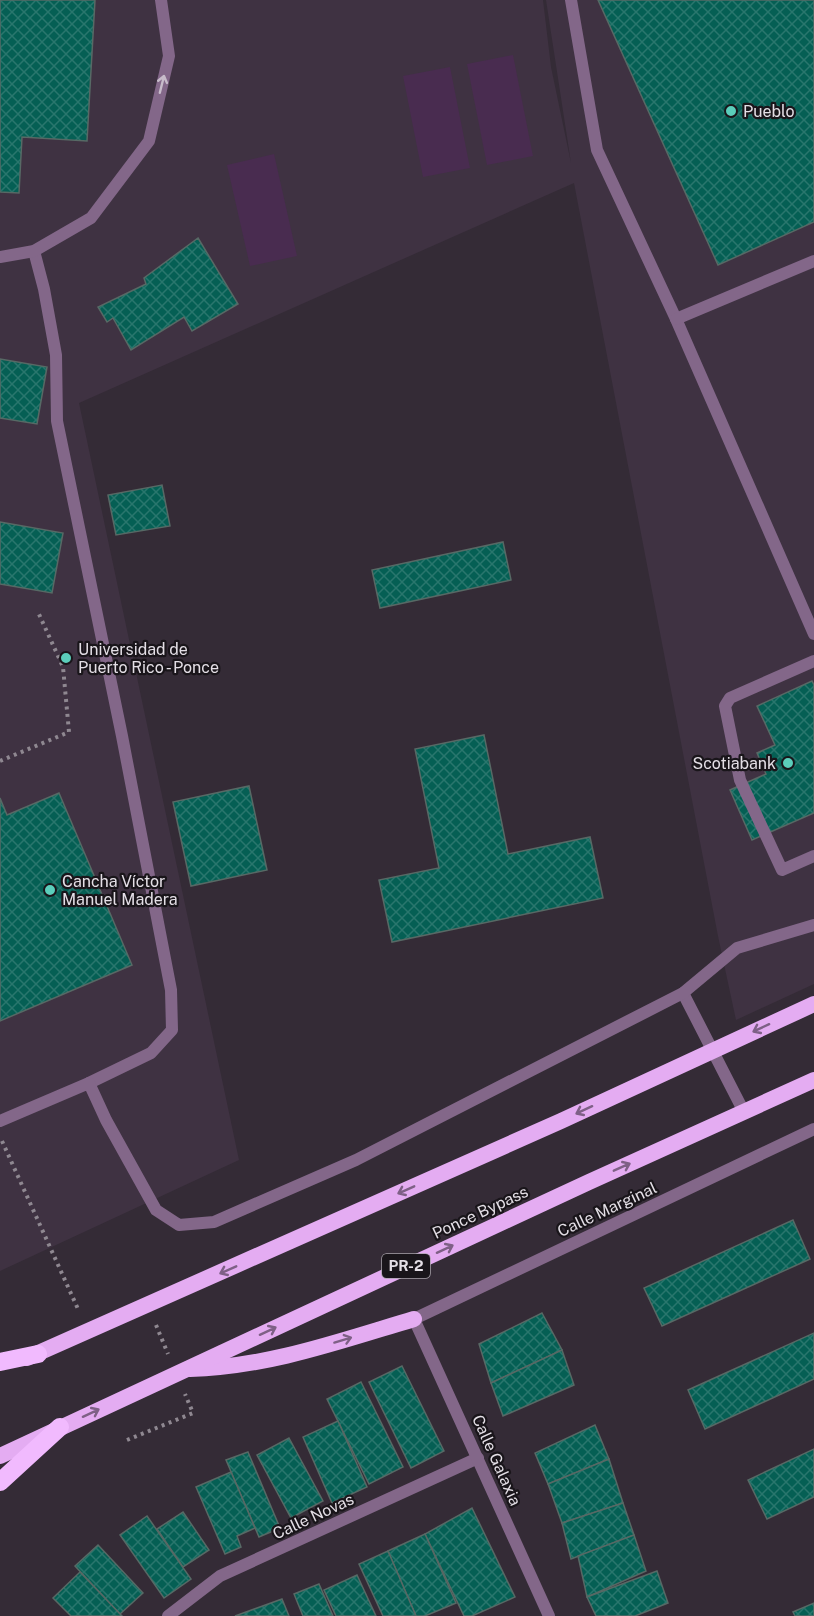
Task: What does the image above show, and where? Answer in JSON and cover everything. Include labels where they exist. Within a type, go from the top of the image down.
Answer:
[{"type":"highway","points":[[0,1370],[550,1126],[814,1004]]},
{"type":"highway","name":"Ponce Bypass","points":[[0,1456],[814,1080]]},
{"type":"highway","points":[[183,1370],[222,1368],[290,1356],[414,1319]]},
{"type":"highway","points":[[0,1362],[38,1354]]},
{"type":"highway","points":[[0,1482],[60,1427]]},
{"type":"street","points":[[0,257],[34,251],[91,218],[148,141],[169,56],[160,0]]},
{"type":"street","points":[[571,0],[597,150],[676,319],[814,634]]},
{"type":"street","points":[[0,1121],[151,1053],[172,1030],[171,990],[120,724],[57,421],[56,355],[44,289],[34,251]]},
{"type":"street","points":[[676,319],[814,261]]},
{"type":"street","points":[[814,661],[730,698],[725,706],[740,780],[782,870],[814,856]]},
{"type":"street","points":[[88,1083],[156,1210],[179,1225],[214,1222],[356,1160],[683,993],[737,948],[814,925]]},
{"type":"street","points":[[683,993],[744,1112]]},
{"type":"street","name":"Calle Marginal","points":[[414,1319],[814,1130]]},
{"type":"street","name":"Calle Galaxia","points":[[414,1319],[549,1616]]},
{"type":"street","name":"Calle Novas","points":[[168,1616],[220,1576],[478,1458]]},
{"type":"path","points":[[0,761],[69,732],[63,667],[38,612]]},
{"type":"path","points":[[0,1137],[78,1309]]},
{"type":"shaded area","name":"Universidad de Puerto Rico - Ponce","points":[[0,0],[543,0],[551,67],[571,163],[546,0],[814,0],[814,984],[736,1020],[574,183],[79,403],[239,1160],[0,1271]]},
{"type":"shaded area","points":[[513,55],[533,156],[487,165],[467,64]]},
{"type":"shaded area","points":[[450,67],[470,168],[423,177],[403,76]]},
{"type":"shaded area","points":[[274,154],[297,256],[250,266],[227,165]]},
{"type":"building","points":[[0,0],[95,0],[87,141],[22,137],[19,193],[0,192]]},
{"type":"building","name":"Pueblo","points":[[598,0],[814,0],[814,222],[718,265]]},
{"type":"building","points":[[198,238],[238,304],[192,331],[184,317],[131,350],[113,318],[107,322],[98,307],[146,284],[144,278]]},
{"type":"building","points":[[0,359],[47,367],[37,424],[0,418]]},
{"type":"building","points":[[162,485],[170,526],[116,535],[108,495]]},
{"type":"building","points":[[0,522],[63,533],[52,593],[0,584]]},
{"type":"building","points":[[503,542],[511,580],[380,608],[372,570]]},
{"type":"building","name":"Scotiabank","points":[[812,681],[814,685],[814,813],[752,840],[730,790],[766,774],[757,753],[775,745],[757,706]]},
{"type":"building","points":[[484,735],[508,854],[590,837],[603,898],[392,942],[379,880],[439,868],[415,749]]},
{"type":"building","points":[[249,786],[267,870],[191,886],[173,802]]},
{"type":"building","name":"Cancha Víctor Manuel Madera","points":[[59,793],[132,965],[0,1021],[0,798],[7,815]]},
{"type":"building","points":[[793,1220],[810,1259],[662,1326],[644,1288]]},
{"type":"building","points":[[542,1313],[562,1350],[491,1383],[479,1344]]},
{"type":"building","points":[[814,1333],[814,1379],[705,1429],[688,1390]]},
{"type":"building","points":[[562,1350],[574,1385],[503,1416],[491,1383]]},
{"type":"building","points":[[402,1366],[444,1451],[411,1468],[369,1382]]},
{"type":"building","points":[[361,1382],[403,1467],[369,1484],[327,1399]]},
{"type":"building","points":[[338,1421],[367,1487],[332,1503],[303,1437]]},
{"type":"building","points":[[595,1425],[609,1459],[548,1484],[535,1453]]},
{"type":"building","points":[[289,1438],[323,1501],[291,1518],[257,1455]]},
{"type":"building","points":[[814,1449],[814,1497],[767,1519],[748,1480]]},
{"type":"building","points":[[248,1452],[280,1528],[259,1537],[226,1460]]},
{"type":"building","points":[[609,1459],[623,1503],[562,1523],[548,1484]]},
{"type":"building","points":[[231,1472],[255,1528],[237,1536],[241,1547],[225,1554],[196,1487]]},
{"type":"building","points":[[623,1503],[634,1535],[571,1559],[562,1523]]},
{"type":"building","points":[[472,1508],[515,1597],[472,1616],[464,1616],[425,1534]]},
{"type":"building","points":[[183,1512],[209,1550],[183,1567],[157,1529]]},
{"type":"building","points":[[147,1516],[191,1579],[164,1598],[120,1535]]},
{"type":"building","points":[[425,1534],[456,1603],[425,1616],[416,1616],[388,1551]]},
{"type":"building","points":[[634,1535],[646,1571],[587,1597],[578,1556]]},
{"type":"building","points":[[98,1545],[143,1593],[120,1614],[75,1566]]},
{"type":"building","points":[[388,1551],[416,1616],[383,1616],[359,1564]]},
{"type":"building","points":[[657,1571],[668,1603],[635,1616],[596,1616],[587,1597]]},
{"type":"building","points":[[80,1572],[122,1616],[71,1616],[53,1598]]},
{"type":"building","points":[[357,1575],[376,1616],[336,1616],[324,1590]]},
{"type":"building","points":[[319,1584],[333,1616],[303,1616],[294,1594]]},
{"type":"building","points":[[282,1599],[289,1616],[235,1616]]},
{"type":"building","points":[[814,1603],[814,1616],[795,1616],[793,1612]]},
{"type":"place","name":"Pueblo","points":[[731,111]]},
{"type":"place","name":"Universidad de Puerto Rico - Ponce","points":[[66,658]]},
{"type":"place","name":"Scotiabank","points":[[788,763]]},
{"type":"place","name":"Cancha Víctor Manuel Madera","points":[[50,890]]}]
